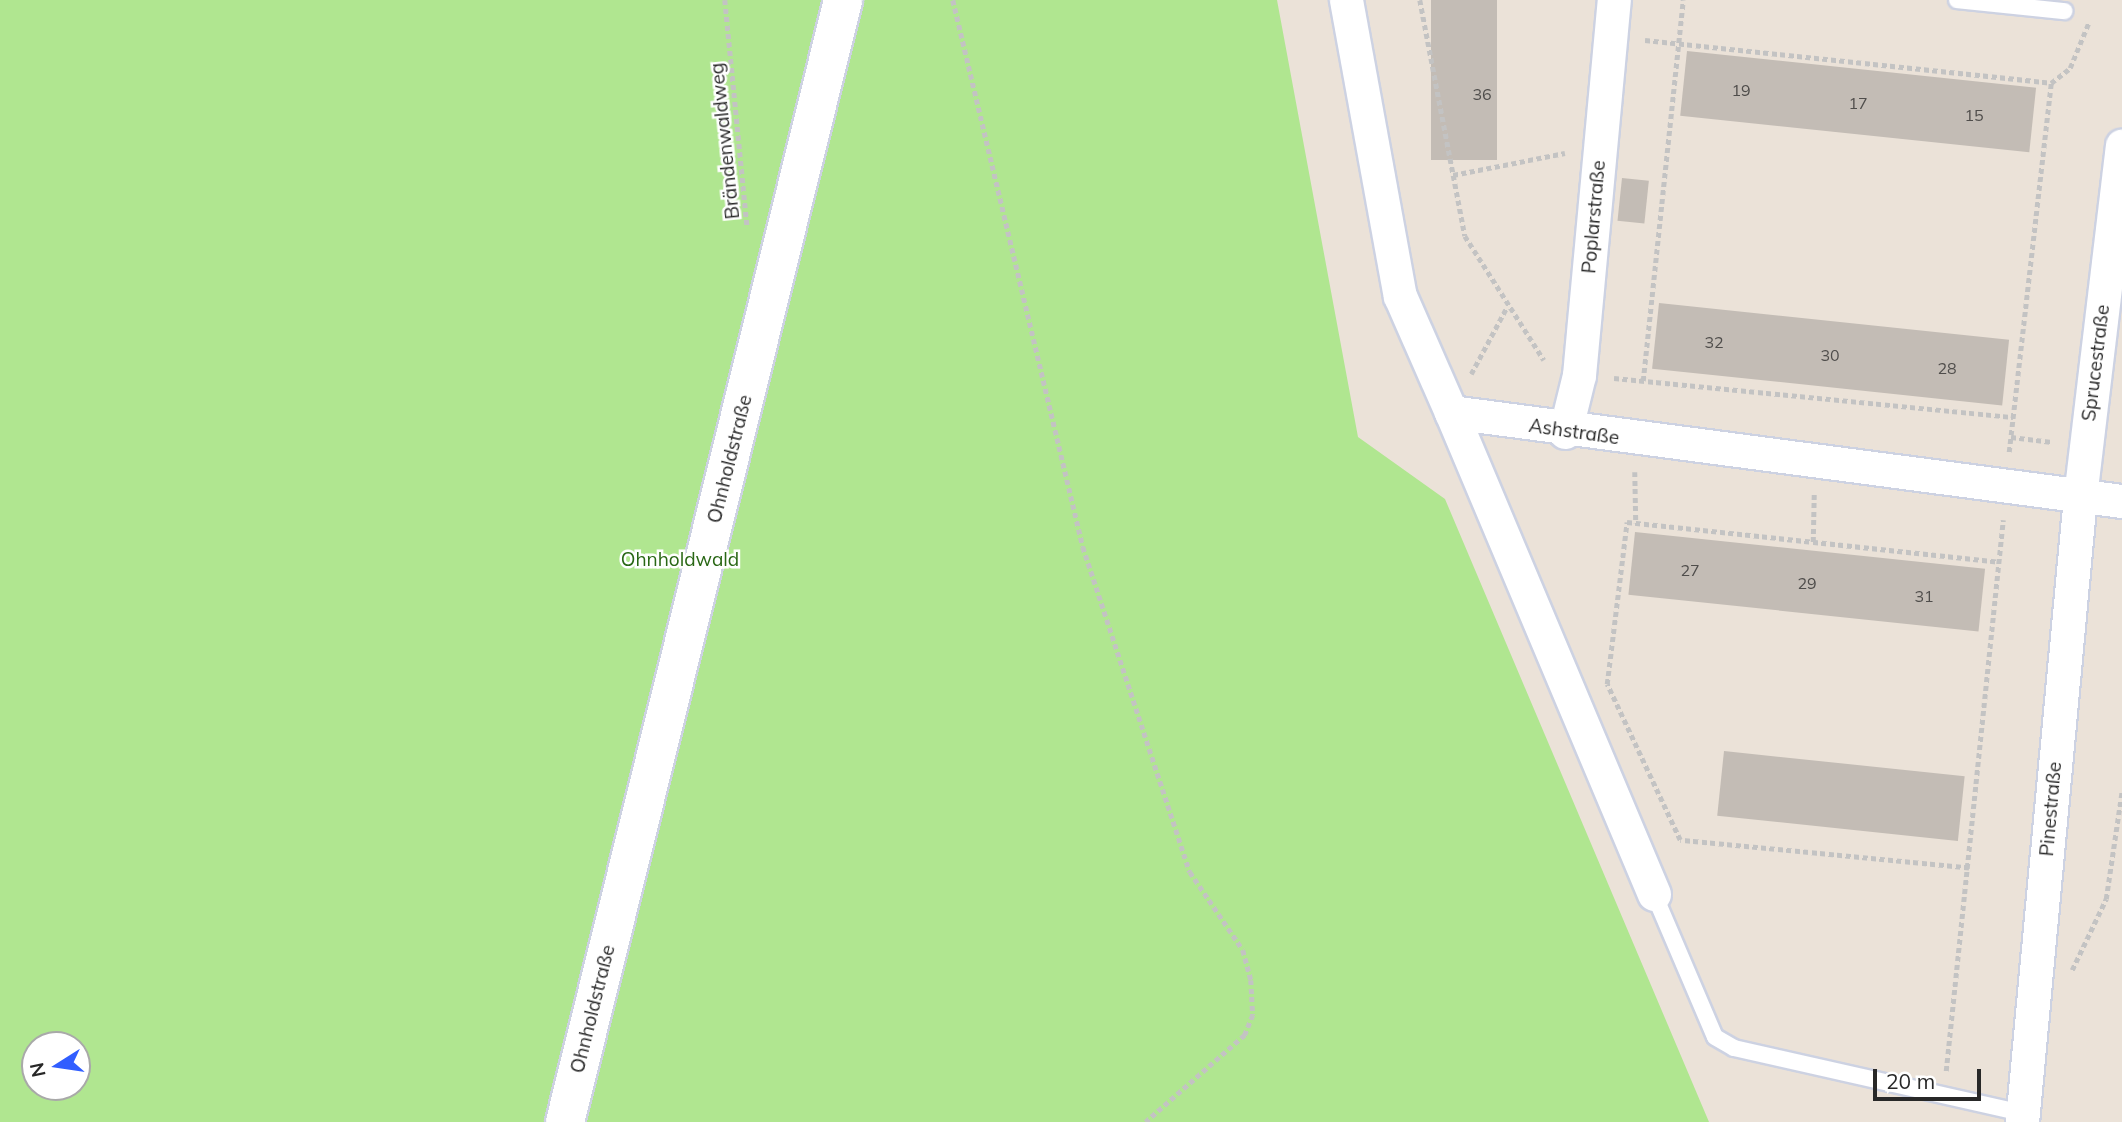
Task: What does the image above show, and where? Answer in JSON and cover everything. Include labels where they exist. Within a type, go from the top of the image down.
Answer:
[{"type":"main road","name":"Ohnholdstraße","points":[[565,1122],[842,0]]},
{"type":"street","points":[[1346,0],[1400,296],[1654,894]]},
{"type":"street","name":"Poplarstraße","points":[[1565,432],[1579,375],[1614,0]]},
{"type":"street","name":"Sprucestraße","points":[[2080,497],[2122,146]]},
{"type":"street","name":"Ashstraße","points":[[1451,412],[1565,432],[2122,501]]},
{"type":"street","name":"Pinestraße","points":[[2023,1117],[2080,497]]},
{"type":"lane","points":[[1958,0],[2064,10]]},
{"type":"lane","points":[[1654,894],[1715,1037],[1734,1048],[2023,1117]]},
{"type":"path","name":"Brändenwaldweg","points":[[725,0],[747,225],[777,271]]},
{"type":"path","points":[[953,0],[1083,547],[1190,872],[1242,950],[1251,980],[1253,1016],[1245,1035],[1146,1122]]},
{"type":"path","points":[[1420,0],[1465,236],[1507,307],[1552,371],[2013,417]]},
{"type":"path","points":[[1643,381],[1684,0]]},
{"type":"path","points":[[1611,36],[2051,83],[2070,68],[2088,35],[2090,12]]},
{"type":"path","points":[[1933,1095],[1946,1071],[1969,868],[2013,417],[2051,83]]},
{"type":"path","points":[[1452,175],[1576,150]]},
{"type":"path","points":[[1451,412],[1507,307]]},
{"type":"path","points":[[1634,441],[1636,523]]},
{"type":"path","points":[[1813,542],[1814,462]]},
{"type":"path","points":[[1969,868],[1679,840],[1607,684],[1627,522],[1999,562]]},
{"type":"path","points":[[2067,981],[2106,899],[2122,791]]},
{"type":"green space","name":"Ohnholdwald","points":[[0,0],[1277,0],[1358,437],[1445,499],[1709,1122],[0,1122]]},
{"type":"building","points":[[1431,0],[1497,0],[1497,160],[1431,160]]},
{"type":"building","points":[[1687,51],[2036,88],[2029,152],[1680,116]]},
{"type":"building","points":[[1622,178],[1649,181],[1644,224],[1618,221]]},
{"type":"building","points":[[1659,303],[2009,340],[2002,405],[1652,369]]},
{"type":"building","points":[[1635,532],[1985,569],[1978,631],[1628,595]]},
{"type":"building","points":[[1724,751],[1965,776],[1958,841],[1717,816]]}]
